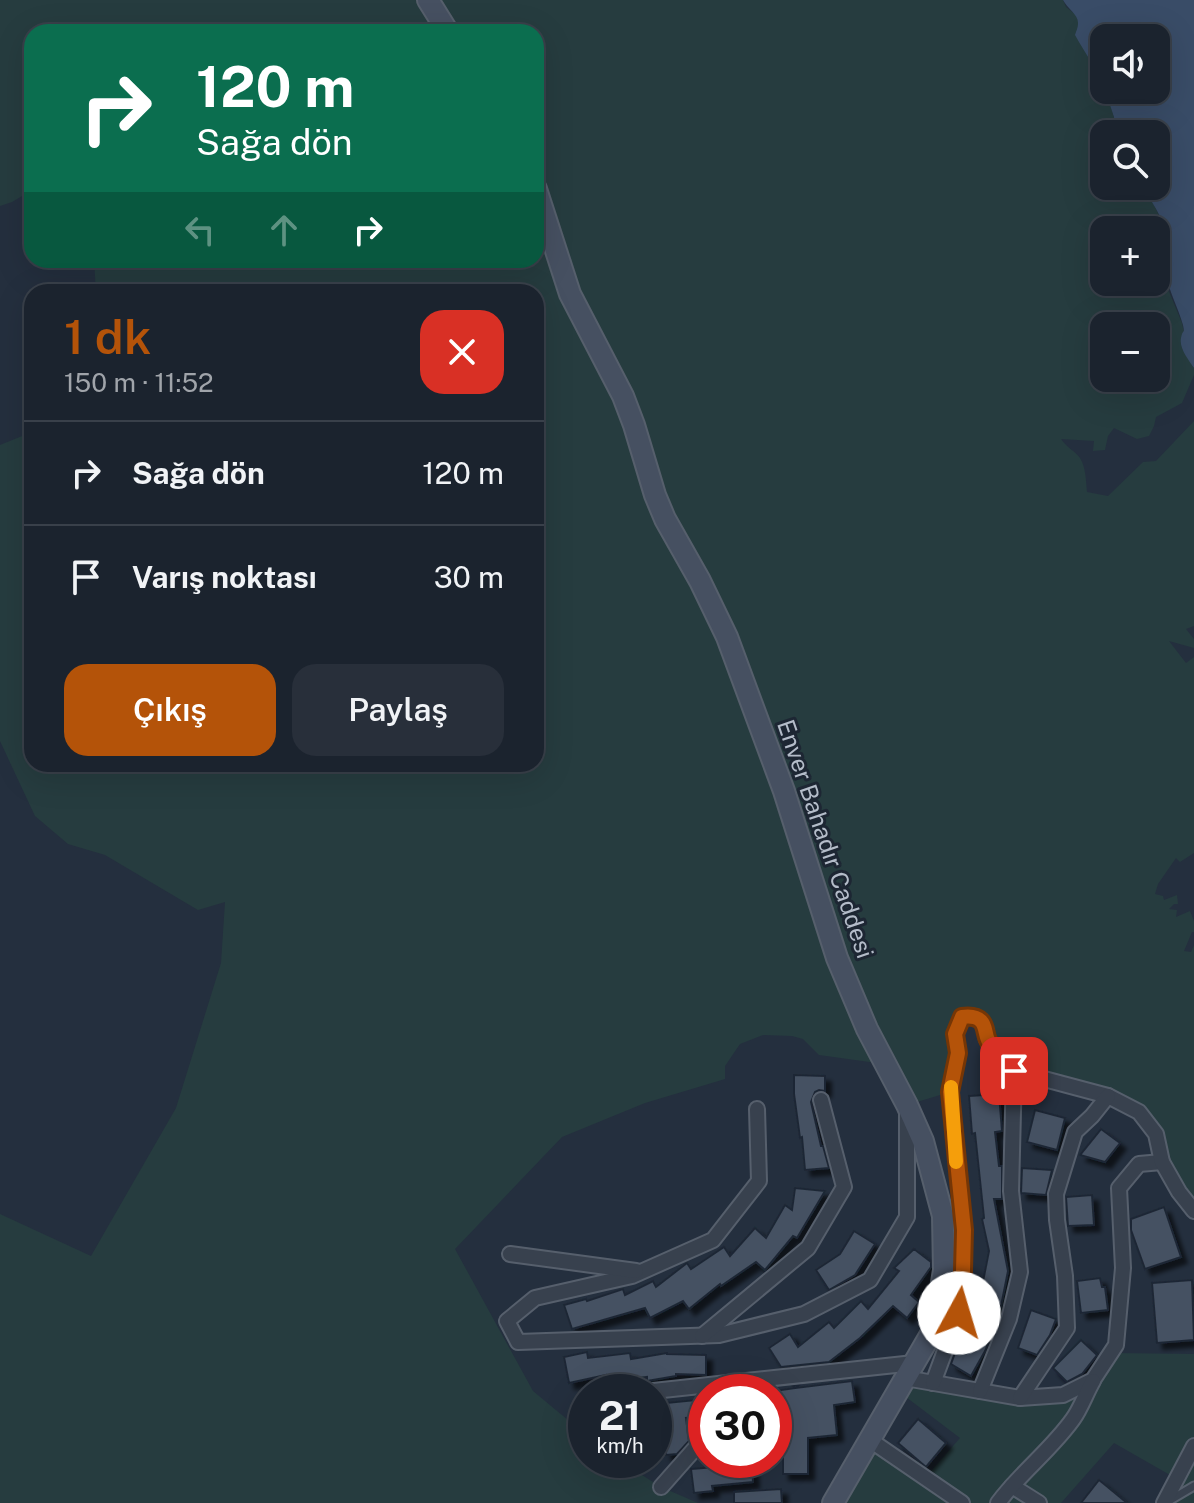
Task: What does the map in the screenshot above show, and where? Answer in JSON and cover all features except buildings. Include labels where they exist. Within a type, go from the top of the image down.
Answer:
[{"type":"main road","points":[[428,0],[443,24]]},
{"type":"main road","name":"Enver Bahadır Caddesi","points":[[544,214],[570,294],[623,396],[665,519],[727,637],[784,791],[846,980],[923,1141],[943,1216],[944,1270],[935,1327],[833,1503]]},
{"type":"street","points":[[933,1383],[959,1313],[963,1271],[964,1230],[950,1092],[958,1053],[955,1034],[962,1017],[981,1020],[994,1050],[1014,1071],[1108,1096],[1139,1112],[1156,1134],[1162,1162],[1194,1211]]},
{"type":"street","points":[[980,1391],[1009,1319],[1020,1272],[1011,1191],[1014,1071]]},
{"type":"street","points":[[1020,1398],[1067,1328],[1056,1194],[1075,1132],[1108,1096]]},
{"type":"street","points":[[702,1336],[808,1248],[844,1187],[821,1100]]},
{"type":"street","points":[[757,1109],[759,1181],[713,1240],[632,1276],[535,1298],[507,1321],[518,1342],[719,1335],[804,1314],[870,1280],[907,1217],[907,1105]]},
{"type":"street","points":[[998,1503],[1073,1419],[1116,1345],[1123,1268],[1119,1188],[1139,1164],[1162,1162]]},
{"type":"street","points":[[510,1254],[641,1272]]},
{"type":"street","points":[[792,1378],[910,1371],[933,1383],[1020,1398],[1063,1395],[1093,1380]]},
{"type":"street","points":[[870,1440],[962,1503]]},
{"type":"street","points":[[1164,1503],[1194,1446]]},
{"type":"street","points":[[661,1487],[688,1456]]},
{"type":"street","points":[[1012,1486],[1039,1503]]},
{"type":"lane","points":[[1164,1503],[1194,1486]]},
{"type":"green space","points":[[0,0],[1063,0],[1079,21],[1078,27],[1090,61],[1090,104],[1110,104],[1114,117],[1114,120],[1090,120],[1090,200],[1151,200],[1159,216],[1090,216],[1090,296],[1170,294],[1184,332],[1182,348],[1194,368],[1182,403],[1156,417],[1149,436],[1137,439],[1114,428],[1108,436],[1105,450],[1093,451],[1094,441],[1061,439],[1082,462],[1087,492],[1108,496],[1143,462],[1156,461],[1194,421],[1194,626],[1186,629],[1194,639],[1194,648],[1169,641],[1186,663],[1194,657],[1194,853],[1180,862],[1176,858],[1158,884],[1155,894],[1163,896],[1164,900],[1177,895],[1178,904],[1169,909],[1177,910],[1176,917],[1190,911],[1194,921],[1194,932],[1184,951],[1191,952],[1194,945],[1194,1211],[1139,1112],[1014,1071],[985,1028],[962,1017],[950,1092],[907,1105],[884,1064],[819,1055],[803,1039],[763,1035],[740,1044],[725,1066],[725,1079],[645,1103],[562,1137],[455,1249],[533,1391],[568,1420],[568,1478],[647,1478],[698,1503],[0,1503],[0,1214],[91,1256],[176,1108],[221,963],[225,902],[198,910],[105,855],[68,844],[35,816],[0,741],[0,445],[24,435],[24,772],[544,772],[544,284],[96,284],[94,268],[544,268],[544,24],[24,24],[24,195],[0,206]]},
{"type":"green space","points":[[1112,1353],[1194,1354],[1194,1503],[1164,1503],[1177,1479],[1114,1443],[1061,1503],[833,1503],[870,1440],[925,1478],[960,1438],[898,1391],[905,1378],[1020,1398],[1063,1395],[1093,1380]]},
{"type":"water","points":[[1063,0],[1194,0],[1194,368],[1181,346],[1183,325],[1170,290],[1170,216],[1160,216],[1150,200],[1170,200],[1170,120],[1114,120],[1110,104],[1170,104],[1170,24],[1090,24],[1090,61],[1075,35],[1077,18]]},
{"type":"slow traffic","points":[[951,1087],[956,1162]]},
{"type":"route","points":[[959,1313],[964,1230],[950,1092],[958,1053],[955,1034],[962,1017],[981,1020],[994,1050],[1014,1071]]}]
